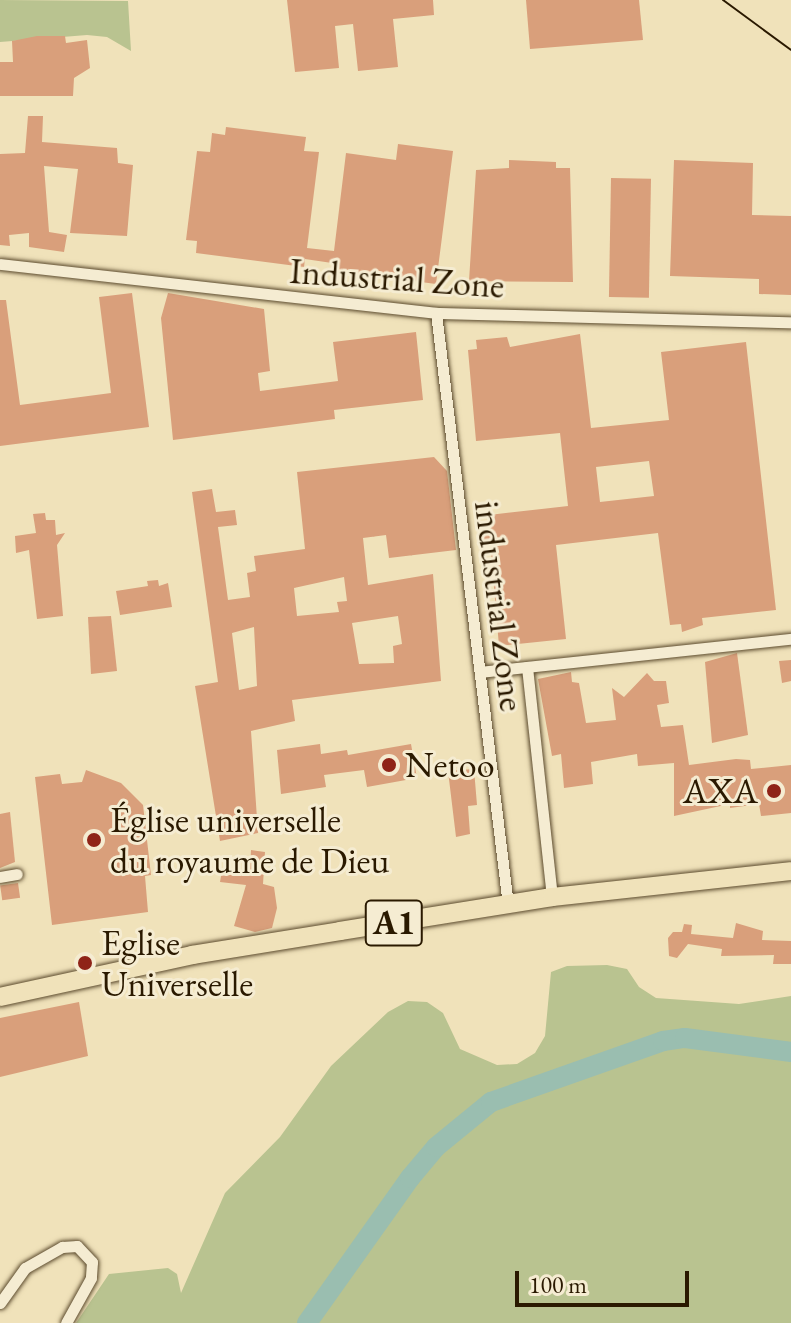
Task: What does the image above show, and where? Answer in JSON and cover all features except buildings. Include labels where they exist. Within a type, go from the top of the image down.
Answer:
[{"type":"main road","name":"A1","points":[[0,997],[192,955],[552,897],[791,871]]},
{"type":"street","name":"Industrial Zone","points":[[0,264],[436,313],[791,322]]},
{"type":"street","name":"industrial Zone","points":[[436,313],[508,905]]},
{"type":"street","name":"Industrial Zone","points":[[480,672],[791,639]]},
{"type":"street","points":[[527,667],[552,897]]},
{"type":"street","points":[[0,877],[17,874]]},
{"type":"street","points":[[0,1303],[25,1268],[62,1247],[77,1246],[92,1262],[91,1278],[66,1323]]},
{"type":"green space","points":[[0,0],[128,1],[131,51],[107,37],[87,35],[0,42]]},
{"type":"green space","points":[[607,965],[627,969],[639,987],[656,998],[739,1004],[791,996],[791,1323],[76,1323],[109,1274],[168,1268],[177,1274],[181,1293],[225,1193],[280,1137],[331,1066],[388,1012],[408,1001],[427,1002],[443,1013],[460,1049],[497,1065],[517,1064],[535,1053],[545,1036],[551,972],[567,966]]},
{"type":"waterway","points":[[307,1323],[410,1178],[436,1147],[491,1102],[663,1041],[685,1038],[791,1052]]},
{"type":"tram line","points":[[723,0],[791,50]]},
{"type":"place","name":"Netoo","points":[[389,765]]},
{"type":"place","name":"AXA","points":[[774,791]]},
{"type":"place","name":"Église universelle du royaume de Dieu","points":[[94,840]]},
{"type":"place","name":"Eglise Universelle","points":[[85,963]]}]
